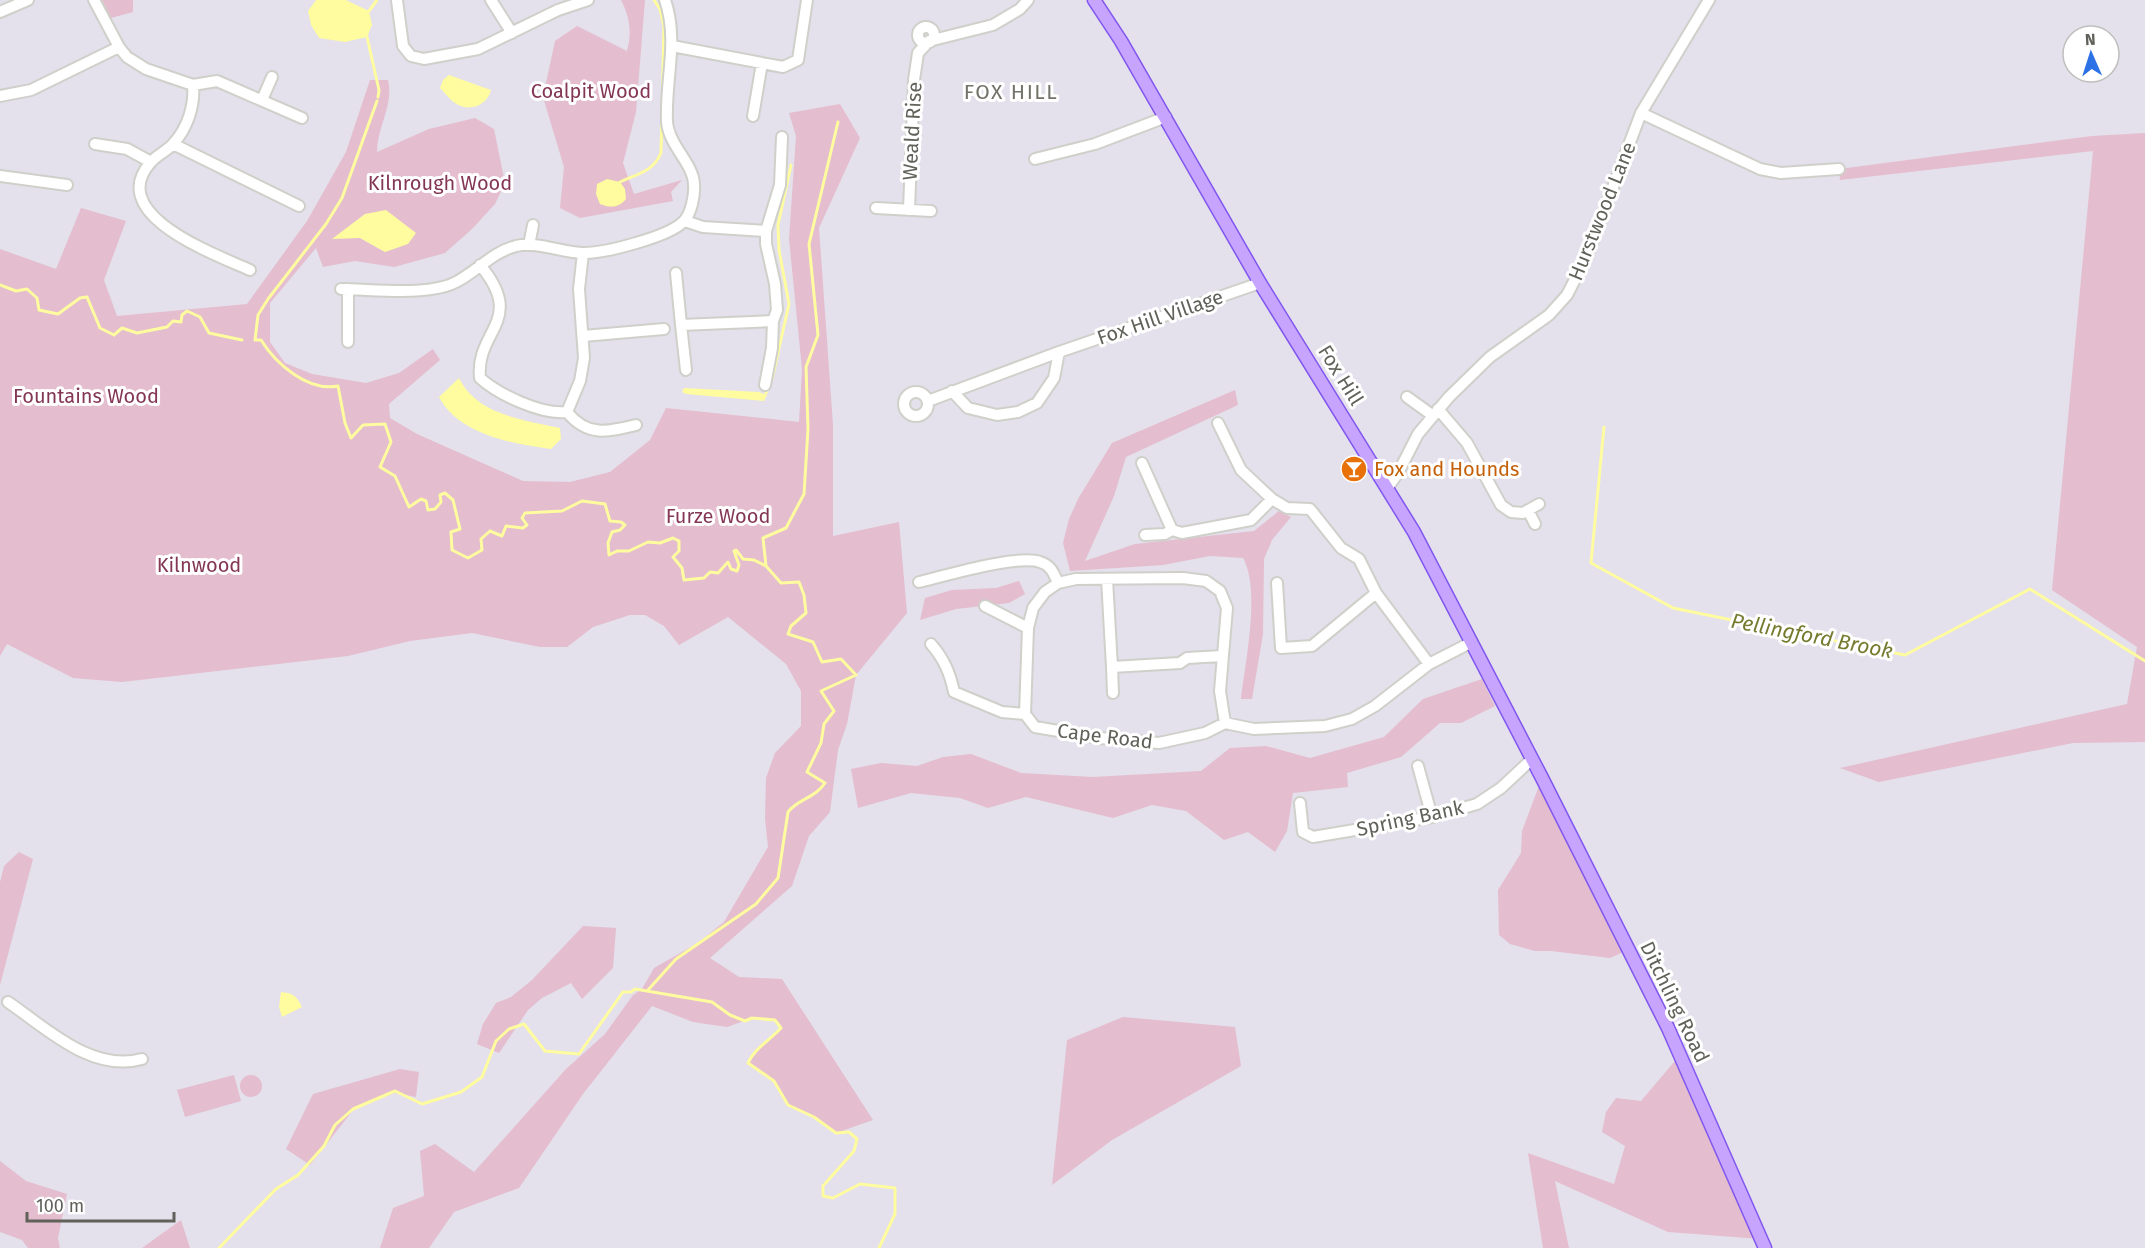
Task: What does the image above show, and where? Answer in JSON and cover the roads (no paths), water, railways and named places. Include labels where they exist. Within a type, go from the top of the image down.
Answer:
[{"type":"main road","name":"Fox Hill","points":[[1094,0],[1166,117],[1260,283],[1388,487],[1542,777]]},
{"type":"main road","name":"Ditchling Road","points":[[1542,777],[1668,1028],[1765,1248]]},
{"type":"street","points":[[0,12],[28,0]]},
{"type":"street","points":[[94,0],[119,47],[127,57],[146,69],[193,86],[217,81],[302,118]]},
{"type":"street","points":[[397,0],[403,46],[411,56],[424,59],[478,49],[558,10],[588,0]]},
{"type":"street","points":[[491,0],[512,33]]},
{"type":"street","points":[[348,342],[344,289],[439,288],[457,282],[500,252],[529,245],[583,253],[627,245],[674,229],[685,221],[690,210],[694,183],[691,172],[675,148],[667,123],[672,46],[671,17],[665,0]]},
{"type":"street","points":[[672,46],[783,67],[798,60],[807,0]]},
{"type":"street","points":[[934,37],[993,25],[1020,9],[1028,0]]},
{"type":"street","name":"Hurstwood Lane","points":[[1388,487],[1398,473],[1418,434],[1435,412],[1490,357],[1549,315],[1567,295],[1587,256],[1641,112],[1709,0]]},
{"type":"street","name":"Weald Rise","points":[[909,210],[918,35],[922,41],[934,37]]},
{"type":"street","name":"Weald Rise","points":[[918,53],[934,37]]},
{"type":"street","points":[[0,96],[31,90],[119,47]]},
{"type":"street","points":[[753,116],[762,63]]},
{"type":"street","points":[[262,100],[272,77]]},
{"type":"street","points":[[193,86],[194,100],[191,113],[173,144],[151,162],[138,183],[140,201],[170,232],[250,270]]},
{"type":"street","points":[[1641,112],[1760,169],[1781,173],[1839,169]]},
{"type":"street","points":[[1035,159],[1095,144],[1166,117]]},
{"type":"street","points":[[765,385],[772,348],[773,321],[777,310],[776,284],[766,244],[766,231],[780,185],[782,137]]},
{"type":"street","points":[[95,144],[127,149],[151,162]]},
{"type":"street","points":[[173,144],[298,206]]},
{"type":"street","points":[[0,176],[67,185]]},
{"type":"street","points":[[876,208],[931,211]]},
{"type":"street","points":[[685,221],[703,228],[766,231]]},
{"type":"street","points":[[529,245],[533,225]]},
{"type":"street","points":[[567,412],[580,381],[584,358],[579,289],[583,253]]},
{"type":"street","points":[[480,265],[498,291],[501,318],[478,365],[480,378],[491,388],[552,414],[567,412]]},
{"type":"street","points":[[676,273],[686,370]]},
{"type":"street","name":"Fox Hill Village","points":[[928,401],[1059,352],[1260,283]]},
{"type":"street","points":[[681,325],[773,321]]},
{"type":"street","points":[[583,336],[664,329]]},
{"type":"street","points":[[952,391],[968,408],[997,415],[1018,412],[1037,403],[1054,378],[1059,352]]},
{"type":"street","points":[[1407,397],[1435,412],[1467,443],[1501,505],[1512,512],[1528,510],[1539,504]]},
{"type":"street","points":[[567,412],[577,425],[596,431],[636,425]]},
{"type":"street","points":[[1218,423],[1241,470],[1272,499],[1287,508],[1310,509],[1341,548],[1359,559],[1376,593],[1429,664]]},
{"type":"street","points":[[1142,463],[1172,530]]},
{"type":"street","points":[[1145,535],[1165,534],[1172,530],[1182,533],[1251,520],[1272,499]]},
{"type":"street","points":[[1528,510],[1535,524]]},
{"type":"street","points":[[919,582],[988,566],[1040,561],[1053,570],[1058,583]]},
{"type":"street","points":[[1025,714],[1028,628],[1033,608],[1045,592],[1058,583],[1076,579],[1183,578],[1206,581],[1220,591],[1227,608],[1220,691],[1225,723],[1254,729],[1325,726],[1352,719],[1375,706],[1429,664],[1472,642]]},
{"type":"street","points":[[1107,579],[1113,693]]},
{"type":"street","points":[[1277,583],[1281,648],[1312,646],[1376,593]]},
{"type":"street","points":[[985,606],[1028,628]]},
{"type":"street","name":"Cape Road","points":[[931,644],[942,656],[950,674],[954,692],[1002,712],[1025,714],[1035,727],[1100,738],[1159,743],[1205,733],[1225,723]]},
{"type":"street","points":[[1112,667],[1180,663],[1187,658],[1222,656]]},
{"type":"street","name":"Spring Bank","points":[[1300,803],[1303,832],[1313,837],[1432,817],[1477,804],[1501,788],[1532,759]]},
{"type":"street","points":[[1418,766],[1432,817]]},
{"type":"street","points":[[8,1002],[88,1055],[120,1062],[142,1059]]},
{"type":"waterway","points":[[369,11],[377,0]]},
{"type":"waterway","points":[[620,182],[649,168],[661,153],[664,27],[660,9],[654,0]]},
{"type":"waterway","points":[[367,37],[379,90],[378,97]]},
{"type":"waterway","points":[[377,101],[342,198],[326,224],[258,315],[255,340],[261,340],[284,367],[304,380],[315,385],[338,386],[345,423],[351,438],[363,425],[385,424],[391,442],[380,467],[395,476],[409,507],[421,499],[426,501],[428,510],[435,509],[441,502],[440,495],[445,493],[453,500],[460,529],[451,532],[452,550],[468,558],[482,550],[481,539],[490,531],[502,536],[506,526],[523,528],[527,525],[522,518],[525,513],[562,511],[582,501],[605,504],[610,521],[621,522],[625,525],[620,530],[612,532],[608,543],[609,555],[617,551],[629,551],[648,542],[660,543],[673,538],[679,541],[679,551],[673,557],[682,568],[684,580],[704,578],[710,572],[718,573],[728,562],[731,569],[737,571],[739,565],[734,551],[736,550],[743,559],[754,560],[766,566],[781,583],[799,582],[804,595],[806,613],[791,626],[788,634],[813,642],[822,662],[841,659],[856,675],[821,691],[834,711],[824,724],[821,743],[807,772],[825,783],[788,812],[778,878],[756,904],[676,959],[648,990]]},
{"type":"waterway","points":[[766,566],[763,538],[786,528],[804,494],[808,429],[806,367],[818,335],[809,244],[838,122]]},
{"type":"waterway","points":[[766,393],[772,379],[789,304],[779,250],[778,225],[791,165]]},
{"type":"waterway","points":[[0,285],[16,291],[27,289],[37,298],[39,310],[58,314],[80,298],[87,297],[100,328],[114,335],[122,328],[137,333],[167,327],[173,321],[181,322],[182,315],[187,311],[200,317],[209,333],[242,340]]},
{"type":"waterway","name":"Pellingford Brook","points":[[1604,427],[1591,563],[1673,608],[1905,655],[2030,589],[2145,661]]},
{"type":"waterway","points":[[219,1248],[276,1189],[298,1175],[324,1146],[335,1125],[353,1109],[395,1091],[422,1104],[461,1092],[482,1077],[496,1041],[509,1029],[524,1024],[545,1051],[579,1054],[623,992],[631,992],[635,989],[712,1002],[730,1015],[745,1021],[752,1018],[775,1020],[781,1028],[758,1049],[748,1063],[774,1081],[788,1105],[814,1117],[836,1133],[849,1132],[857,1139],[854,1151],[823,1186],[823,1196],[833,1198],[860,1184],[895,1188],[895,1214],[879,1248]]},
{"type":"place","name":"Fox and Hounds","points":[[1354,469]]},
{"type":"district","name":"FOX HILL","points":[[1011,92]]},
{"type":"park label","name":"Coalpit Wood","points":[[591,91]]},
{"type":"park label","name":"Kilnrough Wood","points":[[440,183]]},
{"type":"park label","name":"Fountains Wood","points":[[86,396]]},
{"type":"park label","name":"Furze Wood","points":[[718,516]]},
{"type":"park label","name":"Kilnwood","points":[[199,565]]}]
